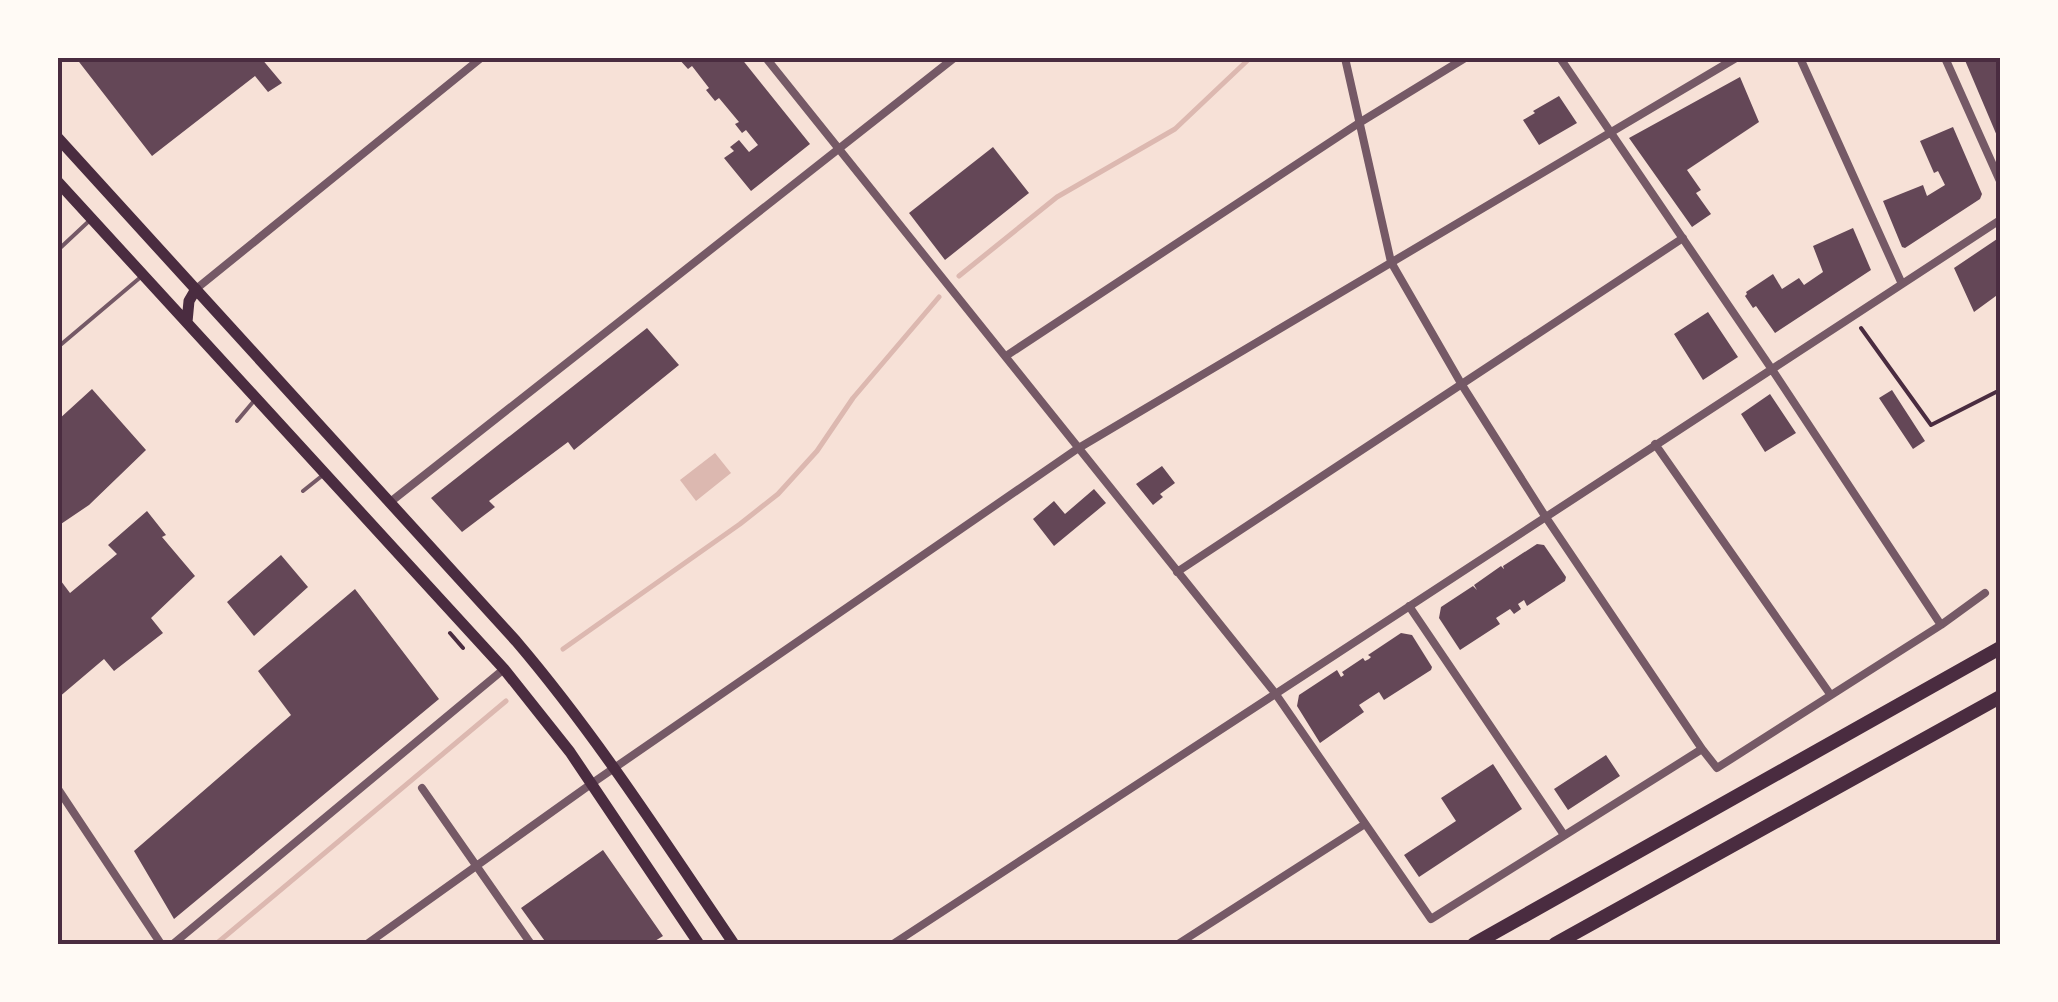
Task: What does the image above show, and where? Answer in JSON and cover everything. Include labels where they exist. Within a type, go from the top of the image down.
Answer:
[{"type":"highway","points":[[1474,944],[2000,648]]},
{"type":"highway","points":[[1554,944],[2000,697]]},
{"type":"main road","points":[[58,138],[551,682],[734,944]]},
{"type":"main road","points":[[58,182],[504,669],[559,738],[699,944]]},
{"type":"main road","points":[[187,322],[189,301],[196,288]]},
{"type":"main road","points":[[360,512],[375,511],[390,503]]},
{"type":"street","points":[[196,288],[482,58]]},
{"type":"street","points":[[766,58],[1275,693],[1431,920],[1702,750]]},
{"type":"street","points":[[390,503],[954,58]]},
{"type":"street","points":[[1345,58],[1391,262],[1462,385],[1545,516],[1717,768],[1985,593]]},
{"type":"street","points":[[1006,356],[1359,123],[1465,58]]},
{"type":"street","points":[[1560,58],[1941,625]]},
{"type":"street","points":[[367,944],[591,784],[1078,448],[1736,58]]},
{"type":"street","points":[[1800,58],[1902,284]]},
{"type":"street","points":[[1945,58],[2000,181]]},
{"type":"street","points":[[893,944],[2000,220]]},
{"type":"street","points":[[1178,572],[1682,238]]},
{"type":"street","points":[[1656,444],[1830,694]]},
{"type":"street","points":[[1409,606],[1564,835]]},
{"type":"street","points":[[174,944],[504,669]]},
{"type":"street","points":[[422,788],[531,944]]},
{"type":"street","points":[[58,789],[161,944]]},
{"type":"street","points":[[1178,944],[1365,824]]},
{"type":"lane","points":[[58,250],[91,218]]},
{"type":"lane","points":[[58,347],[143,275]]},
{"type":"lane","points":[[237,421],[256,398]]},
{"type":"lane","points":[[303,491],[325,474]]},
{"type":"path","points":[[1852,316],[1932,425],[2000,390]]},
{"type":"path","points":[[446,626],[466,651]]},
{"type":"shaded area","points":[[715,453],[731,473],[696,501],[680,480]]},
{"type":"building","points":[[76,58],[261,58],[282,83],[268,92],[255,76],[152,156]]},
{"type":"building","points":[[678,58],[741,58],[810,144],[751,191],[724,158],[734,151],[730,147],[739,140],[749,152],[758,145],[746,130],[742,133],[735,124],[739,122],[719,98],[715,101],[692,66],[688,69]]},
{"type":"building","points":[[1964,58],[2000,58],[2000,143]]},
{"type":"building","points":[[1740,77],[1759,122],[1687,170],[1701,190],[1696,193],[1711,214],[1692,227],[1629,138]]},
{"type":"building","points":[[1559,96],[1577,123],[1539,145],[1523,120]]},
{"type":"building","points":[[1953,127],[1982,194],[1980,199],[1902,247],[1883,201],[1923,185],[1927,196],[1945,185],[1938,171],[1934,173],[1920,141]]},
{"type":"building","points":[[993,147],[1029,193],[945,260],[909,213]]},
{"type":"building","points":[[1853,228],[1871,270],[1775,333],[1756,306],[1753,308],[1746,292],[1773,274],[1782,289],[1799,278],[1804,285],[1823,272],[1813,246]]},
{"type":"building","points":[[2000,237],[2000,293],[1974,312],[1954,268]]},
{"type":"building","points":[[1708,312],[1738,357],[1703,380],[1674,334]]},
{"type":"building","points":[[647,328],[679,365],[574,450],[568,442],[489,501],[495,507],[462,532],[431,498]]},
{"type":"building","points":[[92,389],[146,450],[89,505],[58,526],[58,420]]},
{"type":"building","points":[[1892,390],[1925,441],[1913,449],[1879,398]]},
{"type":"building","points":[[1770,394],[1796,433],[1765,452],[1741,414]]},
{"type":"building","points":[[1162,466],[1175,483],[1153,505],[1136,484]]},
{"type":"building","points":[[1094,489],[1106,503],[1054,546],[1033,519],[1054,501],[1065,514]]},
{"type":"building","points":[[147,511],[166,535],[162,537],[195,576],[151,618],[163,633],[114,671],[104,659],[58,698],[58,584],[61,581],[70,593],[117,554],[108,545]]},
{"type":"building","points":[[1537,544],[1544,545],[1565,581],[1527,606],[1524,600],[1514,614],[1510,609],[1496,618],[1500,624],[1460,650],[1439,618],[1441,607],[1473,586],[1477,590],[1474,585]]},
{"type":"building","points":[[281,555],[308,587],[254,636],[227,602]]},
{"type":"building","points":[[355,589],[439,699],[174,919],[134,851],[291,715],[258,671]]},
{"type":"building","points":[[1401,633],[1412,635],[1431,670],[1384,700],[1379,692],[1359,705],[1364,712],[1320,743],[1297,706],[1299,695],[1337,670],[1341,677],[1342,672],[1363,658],[1369,659],[1368,655]]},
{"type":"building","points":[[1606,755],[1620,776],[1568,810],[1554,789]]},
{"type":"building","points":[[1493,764],[1522,809],[1419,877],[1404,855],[1456,821],[1441,798]]},
{"type":"building","points":[[603,850],[663,936],[650,944],[547,944],[521,908]]},
{"type":"waterway","points":[[959,276],[1057,197],[1175,129],[1250,58]]},
{"type":"waterway","points":[[563,649],[778,494],[939,297]]},
{"type":"waterway","points":[[216,944],[506,701]]}]
